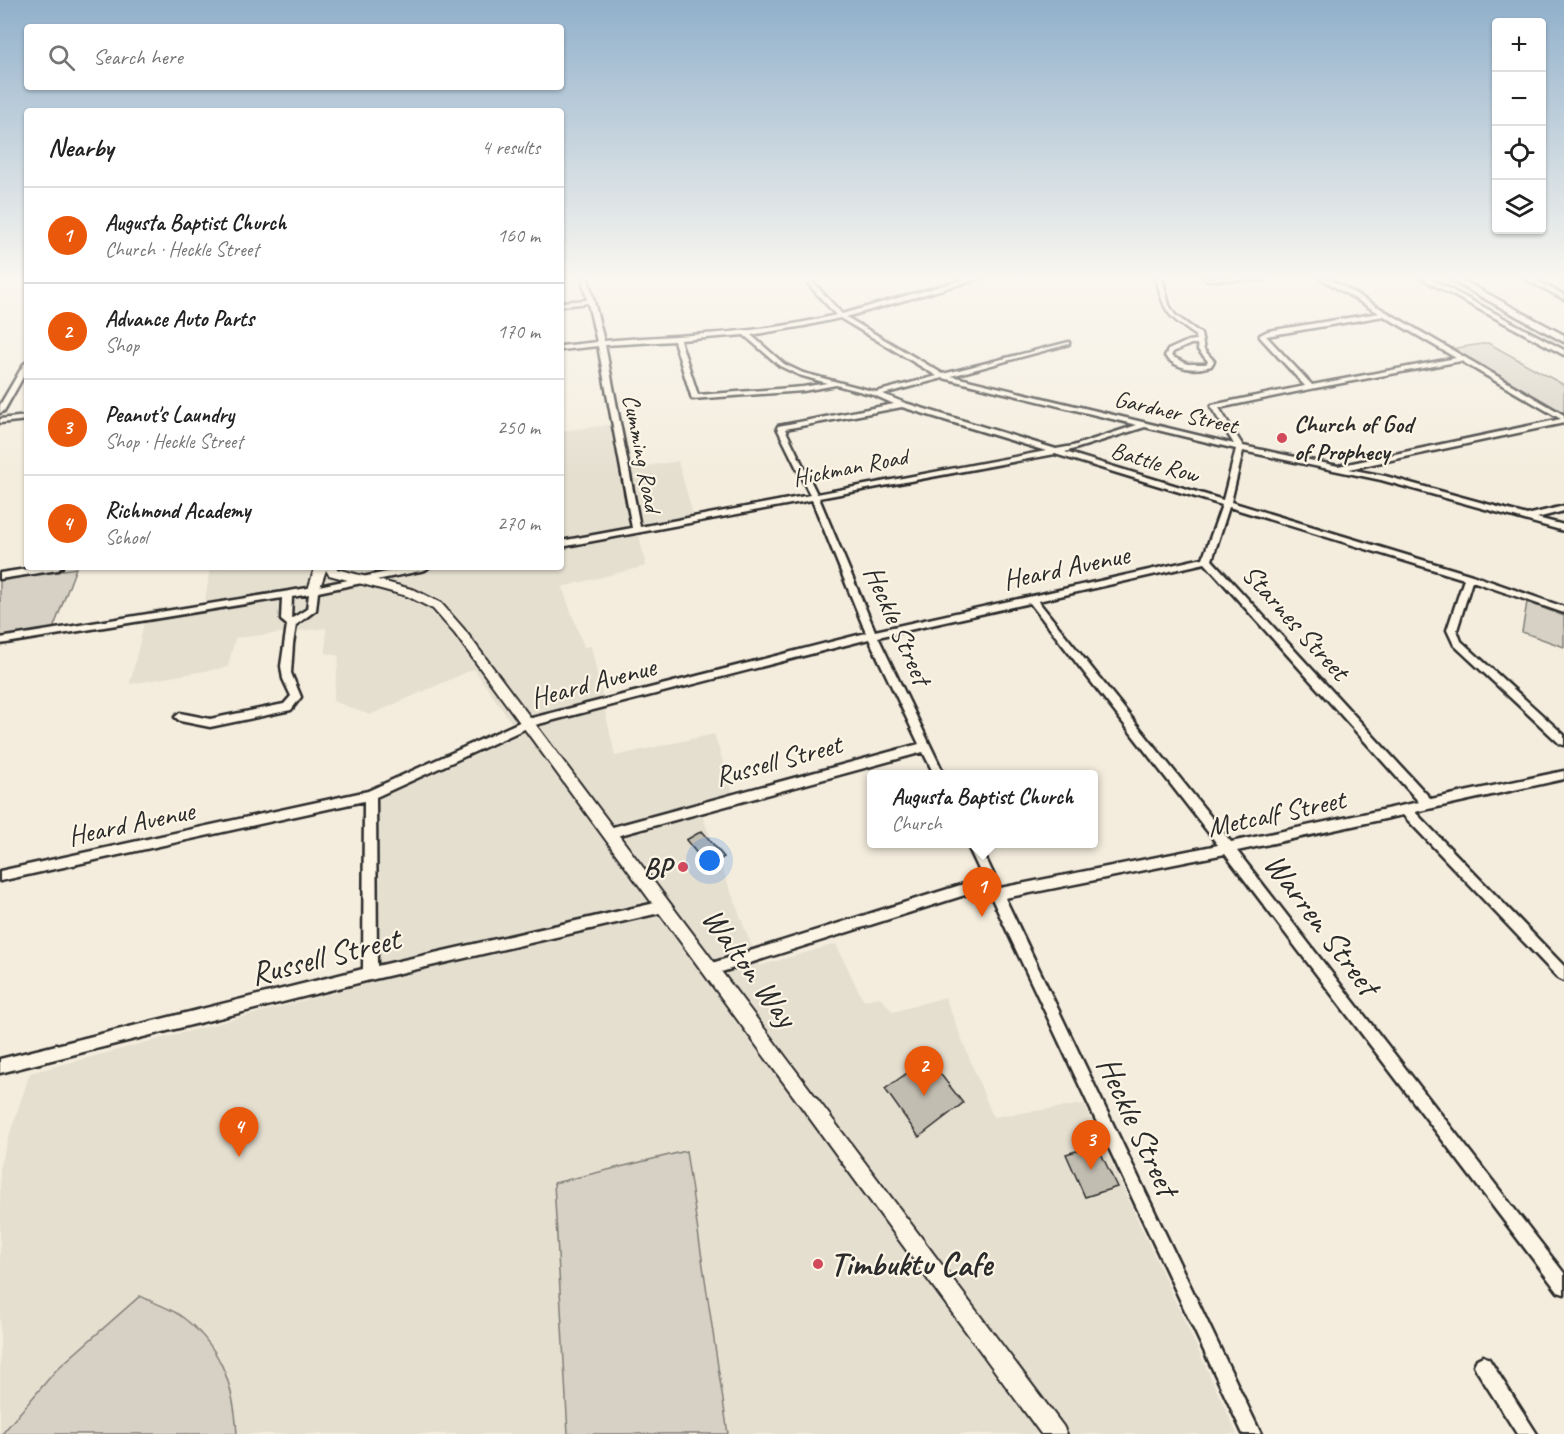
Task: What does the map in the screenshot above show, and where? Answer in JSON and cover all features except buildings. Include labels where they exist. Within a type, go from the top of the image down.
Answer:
[{"type":"main road","points":[[314,590],[320,570]]},
{"type":"main road","name":"Walton Way","points":[[332,570],[359,580],[411,593],[437,606],[459,631],[1055,1434]]},
{"type":"street","points":[[564,348],[586,345]]},
{"type":"street","name":"Cumming Road","points":[[601,345],[637,531]]},
{"type":"street","points":[[678,345],[695,397],[803,389],[839,383]]},
{"type":"street","name":"Battle Row","points":[[758,345],[782,366],[801,374],[876,394],[902,405],[1468,577],[1564,609]]},
{"type":"street","name":"Gardner Street","points":[[889,345],[942,376],[1240,448],[1393,481],[1564,528]]},
{"type":"street","points":[[876,394],[1060,345]]},
{"type":"street","points":[[1184,345],[1170,351],[1168,356],[1185,367],[1193,368],[1209,365],[1211,361],[1201,350],[1200,345]]},
{"type":"street","points":[[1270,345],[1310,387]]},
{"type":"street","points":[[1437,345],[1564,419]]},
{"type":"street","points":[[1551,345],[1564,352]]},
{"type":"street","points":[[1240,448],[1215,407],[1461,359]]},
{"type":"street","points":[[0,411],[24,369]]},
{"type":"street","name":"Heckle Street","points":[[902,405],[781,428],[814,495],[872,635],[937,770]]},
{"type":"street","points":[[0,422],[24,418]]},
{"type":"street","points":[[1337,469],[1564,419]]},
{"type":"street","name":"Hickman Road","points":[[564,543],[1052,450],[1075,448],[1145,425]]},
{"type":"street","name":"Starnes Street","points":[[1240,448],[1226,504],[1207,560],[1427,803]]},
{"type":"street","points":[[1528,517],[1564,508]]},
{"type":"street","name":"Heard Avenue","points":[[0,876],[370,795],[528,723],[872,635],[1207,560]]},
{"type":"street","points":[[0,576],[39,570]]},
{"type":"street","points":[[0,641],[314,590],[359,580],[379,571]]},
{"type":"street","points":[[1468,577],[1452,630],[1457,643],[1564,741]]},
{"type":"street","points":[[180,717],[210,723],[287,707],[296,697],[295,688],[288,679],[286,661],[292,624],[311,610],[314,590]]},
{"type":"street","points":[[287,594],[286,620],[292,624]]},
{"type":"street","name":"Warren Street","points":[[1032,599],[1228,848],[1564,1286]]},
{"type":"street","name":"Russell Street","points":[[609,832],[925,747]]},
{"type":"street","name":"Metcalf Street","points":[[712,969],[994,887],[1228,848],[1564,775]]},
{"type":"street","points":[[370,795],[370,974]]},
{"type":"street","points":[[1405,809],[1564,975]]},
{"type":"street","name":"Heckle Street","points":[[975,848],[1252,1434]]},
{"type":"street","name":"Russell Street","points":[[0,1066],[370,974],[664,907]]},
{"type":"street","points":[[1483,1365],[1528,1434]]},
{"type":"shaded area","points":[[1491,345],[1564,385],[1564,414],[1451,349]]},
{"type":"shaded area","points":[[623,423],[633,468],[678,461],[695,522],[639,535],[646,566],[562,587],[584,647],[591,646],[615,756],[714,734],[737,805],[702,815],[759,966],[836,944],[863,1000],[880,997],[893,1012],[945,997],[993,1117],[1084,1104],[1237,1434],[0,1434],[0,1164],[30,1073],[378,981],[376,800],[520,735],[474,669],[370,715],[333,701],[339,656],[326,653],[326,628],[235,638],[228,667],[130,684],[147,610],[205,602],[210,570],[564,570],[564,431]]},
{"type":"shaded area","points":[[75,570],[53,629],[0,637],[0,580]]},
{"type":"shaded area","points":[[1527,602],[1564,616],[1564,647],[1522,632]]},
{"type":"shaded area","points":[[686,1151],[728,1434],[568,1434],[554,1183]]},
{"type":"shaded area","points":[[140,1296],[178,1314],[205,1338],[222,1366],[228,1382],[237,1434],[2,1434],[57,1369]]},
{"type":"place","name":"Church of God of Prophecy","points":[[1282,438]]},
{"type":"place","name":"BP","points":[[683,867]]},
{"type":"place","name":"Augusta Baptist Church","points":[[982,917]]},
{"type":"place","name":"Advance Auto Parts","points":[[924,1096]]},
{"type":"place","name":"Richmond Academy","points":[[239,1157]]},
{"type":"place","name":"Peanut's Laundry","points":[[1091,1170]]},
{"type":"place","name":"Timbuktu Cafe","points":[[818,1264]]}]
